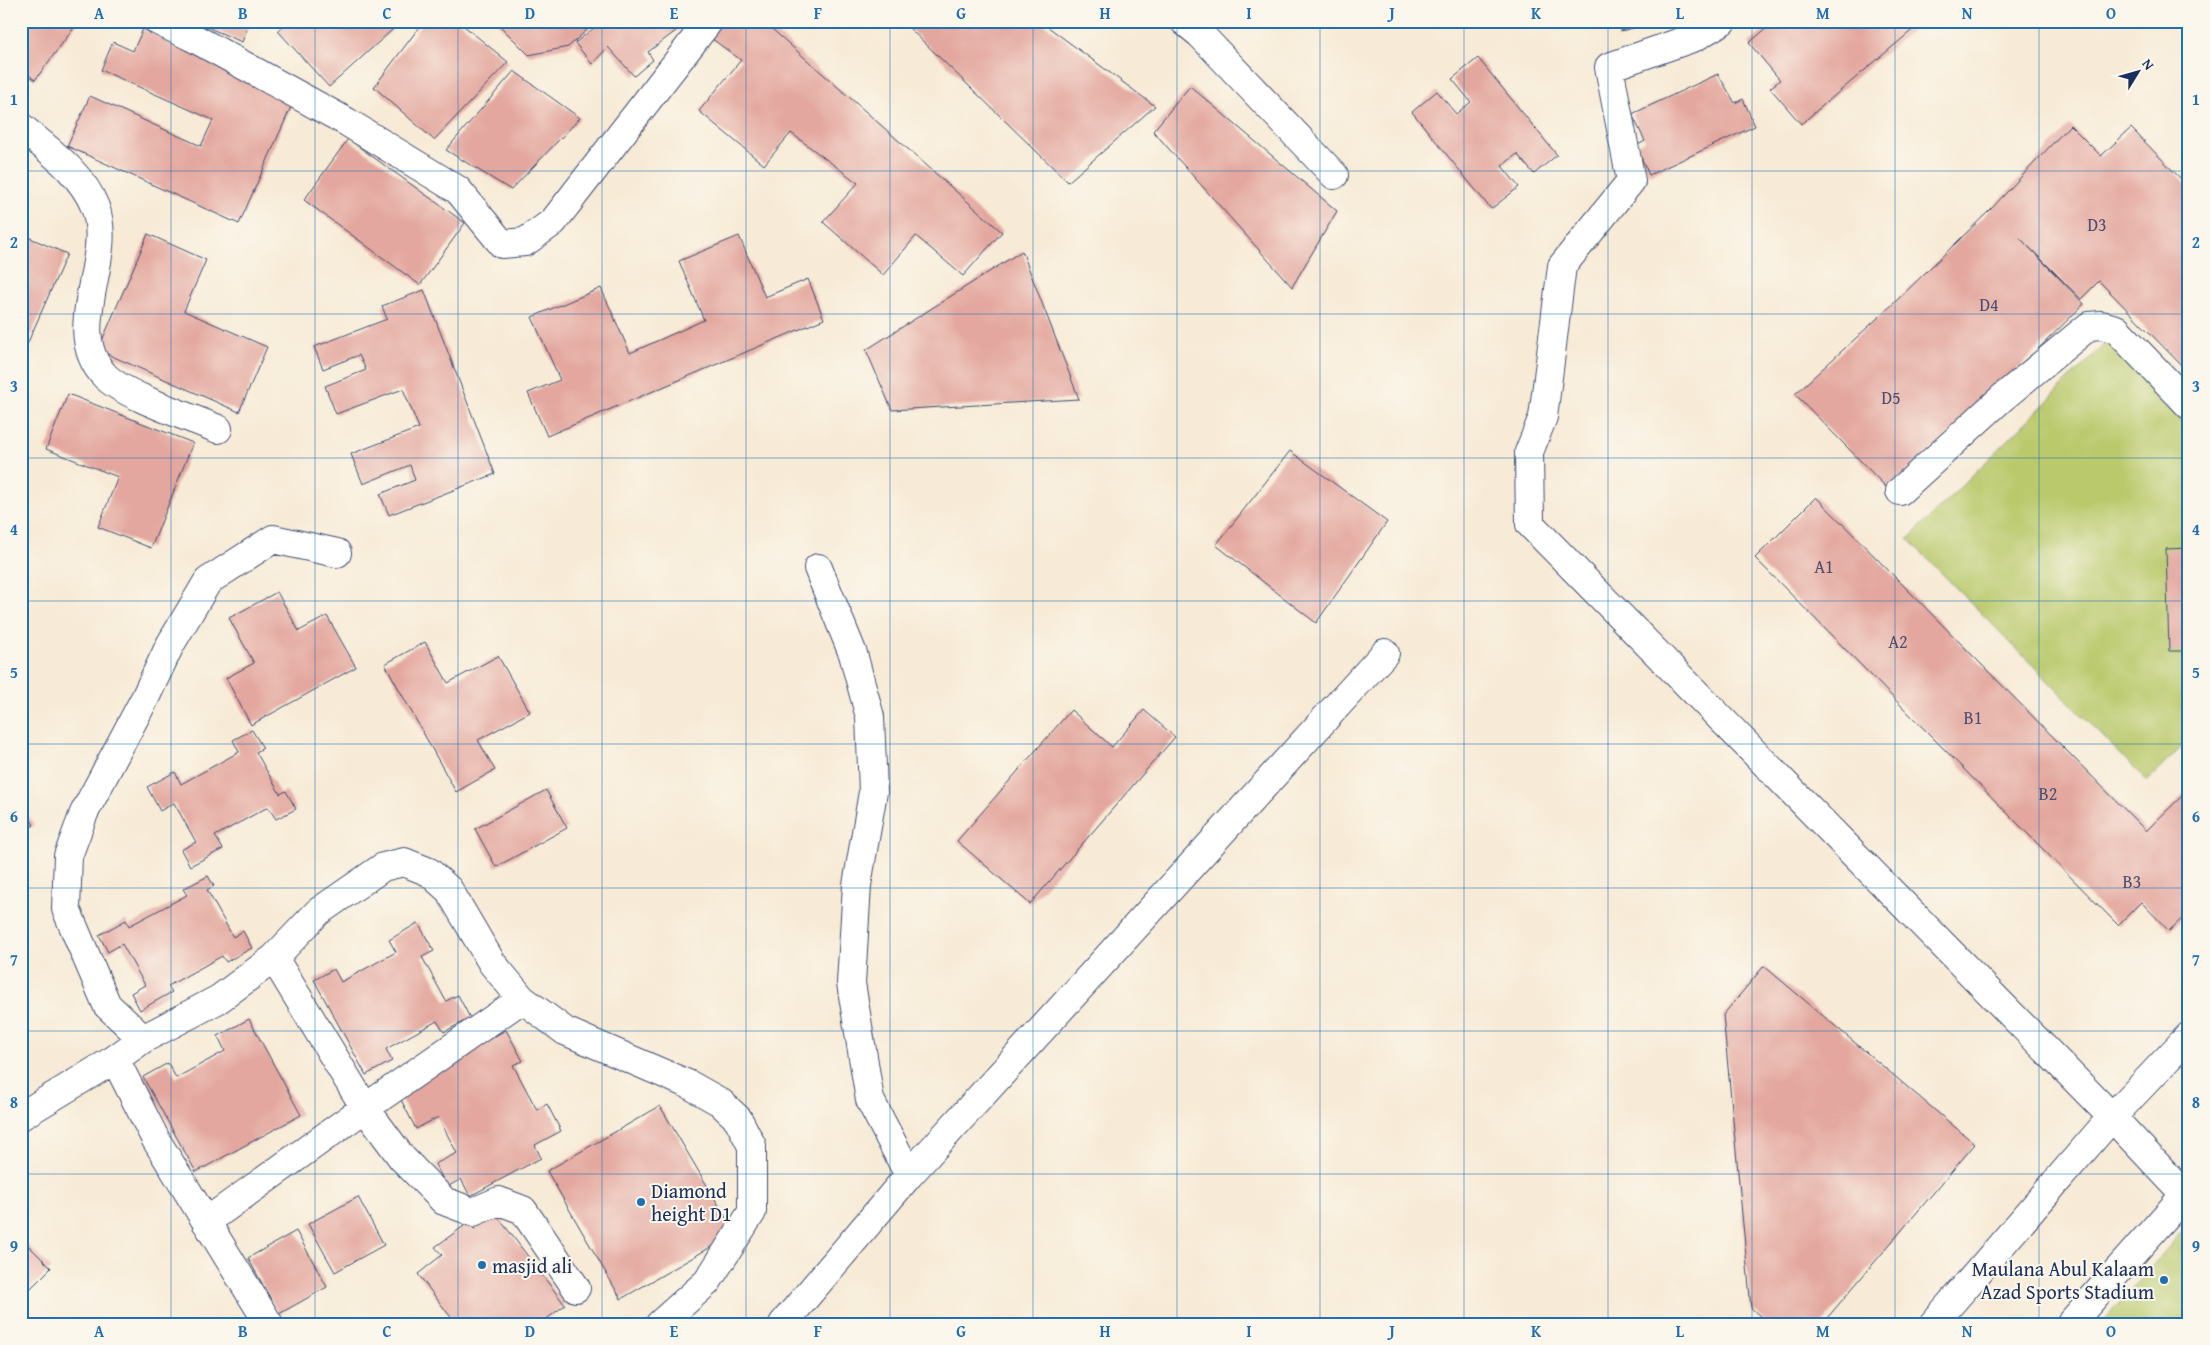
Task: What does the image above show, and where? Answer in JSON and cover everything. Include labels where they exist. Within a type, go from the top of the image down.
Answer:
[{"type":"street","points":[[158,21],[192,37],[347,122],[458,190],[502,244],[525,242],[553,222],[709,21]]},
{"type":"street","points":[[1184,21],[1200,34],[1334,175]]},
{"type":"street","points":[[1722,21],[1695,37],[1608,67],[1631,181],[1562,266],[1543,416],[1529,452],[1530,524],[2187,1194],[2070,1324]]},
{"type":"street","points":[[21,127],[79,178],[95,207],[101,236],[87,332],[94,359],[105,376],[130,392],[218,429]]},
{"type":"street","points":[[1900,491],[2002,398],[2089,326],[2101,325],[2116,329],[2189,405]]},
{"type":"street","points":[[143,1040],[107,1005],[66,909],[68,856],[84,813],[145,698],[170,645],[208,581],[273,539],[338,553]]},
{"type":"street","points":[[818,568],[853,654],[870,717],[873,792],[857,885],[851,983],[870,1100],[909,1175]]},
{"type":"street","points":[[783,1324],[909,1175],[1385,653]]},
{"type":"street","points":[[21,1116],[116,1059],[143,1040],[218,999],[274,958],[325,907],[383,867],[404,862],[429,872],[449,890],[492,963],[522,999],[565,1031],[690,1085],[720,1102],[738,1119],[752,1146],[752,1212],[707,1282],[660,1324]]},
{"type":"street","points":[[274,958],[365,1108],[402,1158],[444,1201],[473,1212],[499,1200],[523,1210],[576,1288]]},
{"type":"street","points":[[206,1222],[522,999]]},
{"type":"street","points":[[1933,1324],[2112,1117],[2189,1036]]},
{"type":"street","points":[[116,1059],[156,1140],[269,1324]]},
{"type":"green space","points":[[2110,339],[2189,420],[2189,740],[2147,781],[1908,539]]},
{"type":"green space","name":"Maulana Abul Kalaam Azad Sports Stadium","points":[[2189,1225],[2189,1324],[2102,1324],[2178,1236]]},
{"type":"building","points":[[21,21],[79,21],[35,80],[21,69]]},
{"type":"building","points":[[193,21],[250,21],[242,42]]},
{"type":"building","points":[[289,21],[305,21],[309,26],[315,21],[402,21],[329,87],[278,31]]},
{"type":"building","points":[[424,21],[458,21],[508,62],[434,140],[374,87]]},
{"type":"building","points":[[495,21],[597,21],[568,47],[529,55]]},
{"type":"building","points":[[603,21],[703,21],[687,33],[681,27],[648,52],[653,60],[634,76],[608,47],[592,64],[575,43]]},
{"type":"building","points":[[720,21],[763,21],[1002,232],[963,276],[916,236],[883,275],[823,222],[858,183],[791,133],[764,165],[699,111],[741,60],[708,36]]},
{"type":"building","points":[[902,21],[1040,21],[1155,106],[1068,182]]},
{"type":"building","points":[[1619,21],[1657,21],[1657,22],[1621,31]]},
{"type":"building","points":[[1775,21],[1923,21],[1801,124],[1770,88],[1780,80],[1749,43]]},
{"type":"building","points":[[143,29],[295,98],[239,224],[67,146],[90,96],[201,146],[213,120],[101,70],[113,42],[133,51]]},
{"type":"building","points":[[1478,58],[1557,155],[1534,174],[1517,154],[1502,166],[1519,187],[1491,209],[1412,112],[1437,91],[1456,114],[1471,102],[1452,79]]},
{"type":"building","points":[[514,71],[580,118],[511,190],[446,150]]},
{"type":"building","points":[[1718,74],[1735,103],[1743,99],[1755,126],[1649,175],[1636,146],[1645,141],[1632,114]]},
{"type":"building","points":[[1190,86],[1337,211],[1292,287],[1153,131]]},
{"type":"building","points":[[2070,125],[2101,156],[2131,128],[2189,187],[2189,373],[2099,281],[2081,299],[2020,238],[2084,304],[1987,399],[1888,489],[1795,394],[1893,304],[1990,210]]},
{"type":"building","points":[[348,139],[465,223],[420,285],[304,200]]},
{"type":"building","points":[[21,234],[67,254],[21,358]]},
{"type":"building","points":[[148,234],[206,260],[184,311],[267,347],[239,412],[98,350]]},
{"type":"building","points":[[739,236],[765,297],[808,279],[824,319],[547,436],[528,393],[560,380],[532,317],[601,288],[630,353],[704,320],[679,261]]},
{"type":"building","points":[[1022,251],[1079,399],[892,410],[866,350]]},
{"type":"building","points":[[424,290],[495,474],[389,515],[380,494],[415,480],[410,465],[363,484],[351,454],[419,428],[403,389],[336,414],[325,386],[366,370],[359,355],[323,369],[314,347],[387,319],[382,306]]},
{"type":"building","points":[[68,394],[193,443],[151,548],[98,527],[118,477],[46,449]]},
{"type":"building","points":[[1290,451],[1387,522],[1316,623],[1216,545]]},
{"type":"building","points":[[1816,497],[2146,831],[2189,789],[2189,912],[2169,931],[2141,902],[2118,925],[1755,558]]},
{"type":"building","points":[[2189,548],[2189,651],[2169,651],[2166,549]]},
{"type":"building","points":[[277,592],[299,631],[327,616],[356,667],[251,725],[226,678],[254,663],[229,618]]},
{"type":"building","points":[[425,642],[448,683],[498,656],[530,712],[478,740],[495,770],[456,792],[385,664]]},
{"type":"building","points":[[1071,710],[1112,747],[1144,710],[1175,737],[1030,904],[957,841]]},
{"type":"building","points":[[252,730],[263,748],[256,752],[280,794],[286,791],[296,809],[276,819],[268,807],[215,836],[223,849],[190,866],[181,850],[196,842],[174,803],[160,811],[147,787],[175,772],[181,784],[239,752],[233,740]]},
{"type":"building","points":[[546,790],[567,828],[496,867],[475,829]]},
{"type":"building","points":[[21,805],[34,825],[21,833]]},
{"type":"building","points":[[208,876],[214,886],[207,890],[233,937],[243,931],[252,948],[226,962],[222,956],[168,986],[172,992],[140,1010],[131,993],[145,985],[122,944],[108,952],[99,935],[126,920],[129,926],[187,895],[183,889]]},
{"type":"building","points":[[418,923],[434,951],[422,957],[446,1001],[458,995],[470,1018],[444,1032],[437,1021],[386,1049],[392,1061],[366,1075],[314,980],[334,969],[341,982],[396,952],[389,940]]},
{"type":"building","points":[[1764,966],[1975,1144],[1822,1324],[1769,1324],[1751,1308],[1723,1015]]},
{"type":"building","points":[[249,1019],[301,1115],[196,1172],[143,1077],[168,1063],[176,1078],[225,1051],[218,1036]]},
{"type":"building","points":[[506,1030],[523,1061],[513,1065],[537,1110],[547,1104],[561,1131],[535,1145],[541,1158],[470,1196],[461,1179],[447,1187],[435,1164],[457,1153],[438,1117],[416,1129],[396,1090]]},
{"type":"building","name":"Diamond height D1","points":[[660,1106],[735,1233],[621,1299],[547,1171]]},
{"type":"building","points":[[358,1197],[384,1245],[335,1272],[308,1224]]},
{"type":"building","name":"masjid ali","points":[[495,1213],[565,1305],[540,1324],[456,1324],[418,1274],[442,1255],[435,1247],[468,1223],[474,1229]]},
{"type":"building","points":[[296,1231],[327,1287],[279,1314],[248,1258]]},
{"type":"building","points":[[21,1238],[51,1268],[21,1298]]},
{"type":"place","name":"Diamond height D1","points":[[641,1202]]},
{"type":"place","name":"masjid ali","points":[[482,1265]]},
{"type":"place","name":"Maulana Abul Kalaam Azad Sports Stadium","points":[[2164,1280]]}]
